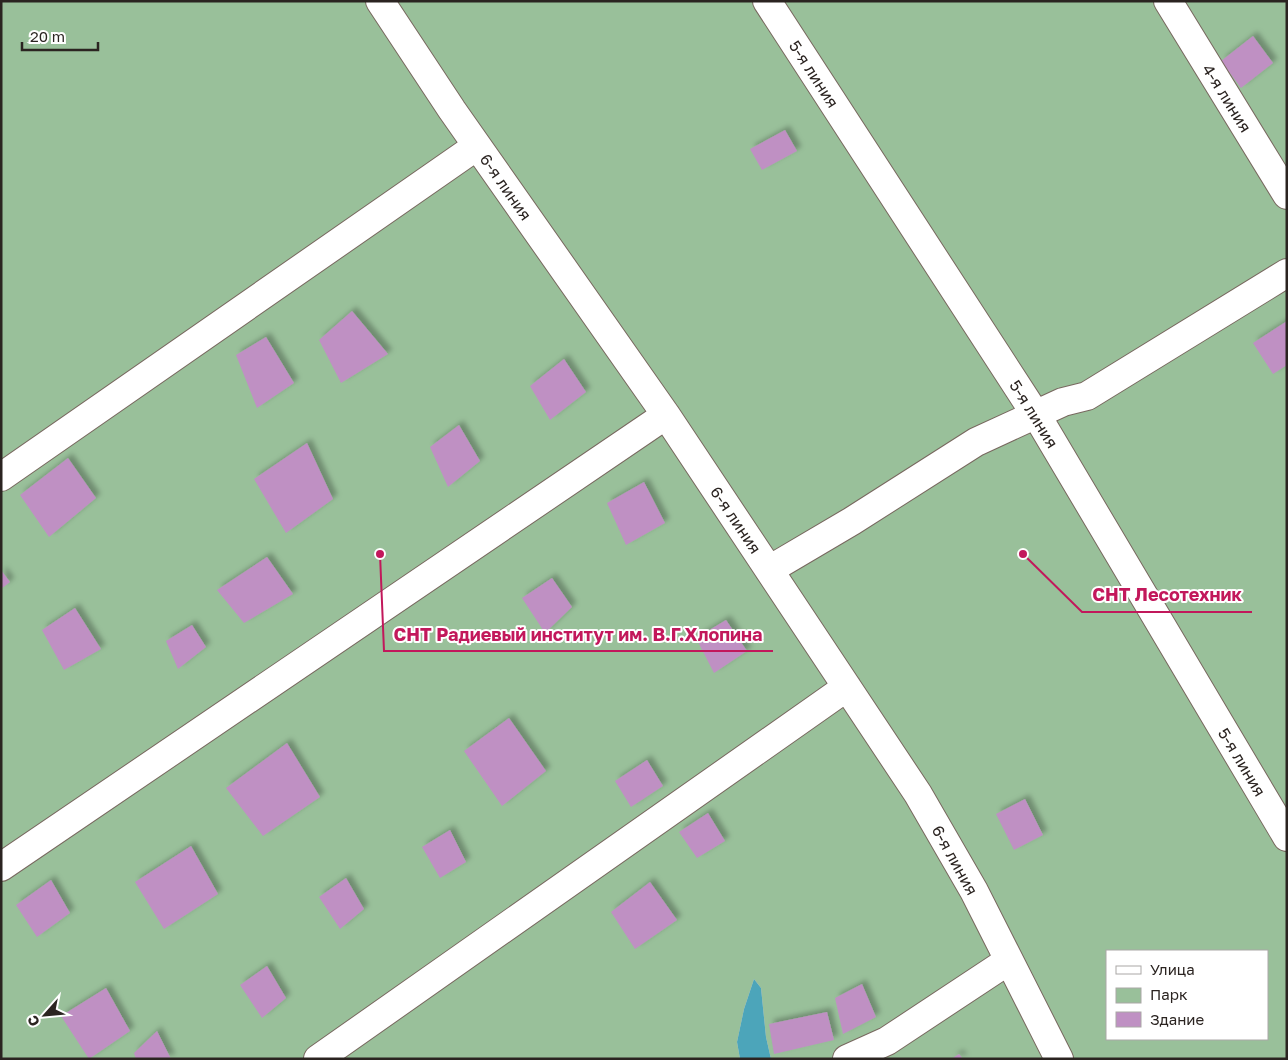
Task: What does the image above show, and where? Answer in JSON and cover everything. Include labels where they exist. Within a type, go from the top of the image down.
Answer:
[{"type":"street","name":"6-я линия","points":[[380,1],[452,110],[666,415],[918,794],[974,891],[1059,1059]]},
{"type":"street","name":"5-я линия","points":[[767,1],[1035,415],[1287,837]]},
{"type":"street","name":"4-я линия","points":[[1168,1],[1287,195]]},
{"type":"street","points":[[1,477],[477,146]]},
{"type":"street","points":[[769,570],[852,521],[976,442],[1063,402],[1087,396],[1287,273]]},
{"type":"street","points":[[1,867],[666,415]]},
{"type":"street","points":[[318,1059],[847,686]]},
{"type":"street","points":[[847,1059],[887,1041],[1008,961]]},
{"type":"green space","points":[[1,1],[1287,1],[1287,1059],[771,1059],[766,1037],[761,988],[754,979],[744,1009],[737,1042],[740,1059],[1,1059]]},
{"type":"water","points":[[754,979],[761,988],[766,1037],[771,1059],[740,1059],[737,1042],[744,1009]]},
{"type":"building","points":[[1253,36],[1273,63],[1241,88],[1221,61]]},
{"type":"building","points":[[785,130],[797,151],[762,170],[750,149]]},
{"type":"building","points":[[352,311],[388,354],[341,383],[319,340]]},
{"type":"building","points":[[1287,321],[1287,365],[1273,374],[1253,343]]},
{"type":"building","points":[[266,337],[294,383],[257,408],[236,355]]},
{"type":"building","points":[[564,359],[586,392],[550,420],[530,386]]},
{"type":"building","points":[[459,425],[480,461],[448,487],[430,447]]},
{"type":"building","points":[[307,443],[333,499],[286,533],[254,479]]},
{"type":"building","points":[[68,458],[96,498],[49,537],[20,495]]},
{"type":"building","points":[[644,482],[665,523],[626,545],[607,503]]},
{"type":"building","points":[[267,557],[293,594],[244,623],[217,590]]},
{"type":"building","points":[[1,570],[10,582],[1,589]]},
{"type":"building","points":[[552,578],[572,607],[545,633],[522,598]]},
{"type":"building","points":[[75,608],[101,649],[64,670],[42,630]]},
{"type":"building","points":[[726,620],[747,651],[714,673],[696,638]]},
{"type":"building","points":[[192,625],[206,647],[178,669],[166,641]]},
{"type":"building","points":[[509,718],[546,771],[502,806],[464,751]]},
{"type":"building","points":[[287,743],[320,797],[263,836],[226,788]]},
{"type":"building","points":[[647,760],[663,786],[631,807],[615,781]]},
{"type":"building","points":[[1025,799],[1043,835],[1014,850],[996,814]]},
{"type":"building","points":[[708,813],[725,841],[697,858],[679,832]]},
{"type":"building","points":[[450,830],[466,862],[440,878],[422,847]]},
{"type":"building","points":[[191,846],[218,894],[164,929],[135,882]]},
{"type":"building","points":[[346,878],[364,909],[340,929],[319,897]]},
{"type":"building","points":[[51,880],[70,913],[37,937],[16,905]]},
{"type":"building","points":[[650,882],[677,920],[635,949],[611,912]]},
{"type":"building","points":[[267,966],[286,998],[262,1018],[240,985]]},
{"type":"building","points":[[862,984],[876,1017],[843,1034],[835,998]]},
{"type":"building","points":[[106,988],[130,1031],[89,1059],[61,1016]]},
{"type":"building","points":[[827,1012],[834,1040],[774,1054],[769,1024]]},
{"type":"building","points":[[157,1031],[171,1059],[136,1059],[134,1053]]},
{"type":"building","points":[[959,1054],[963,1059],[951,1059]]},
{"type":"place","name":"СНТ Радиевый институт им. В.Г.Хлопина","points":[[380,554]]},
{"type":"place","name":"СНТ Лесотехник","points":[[1023,554]]}]
